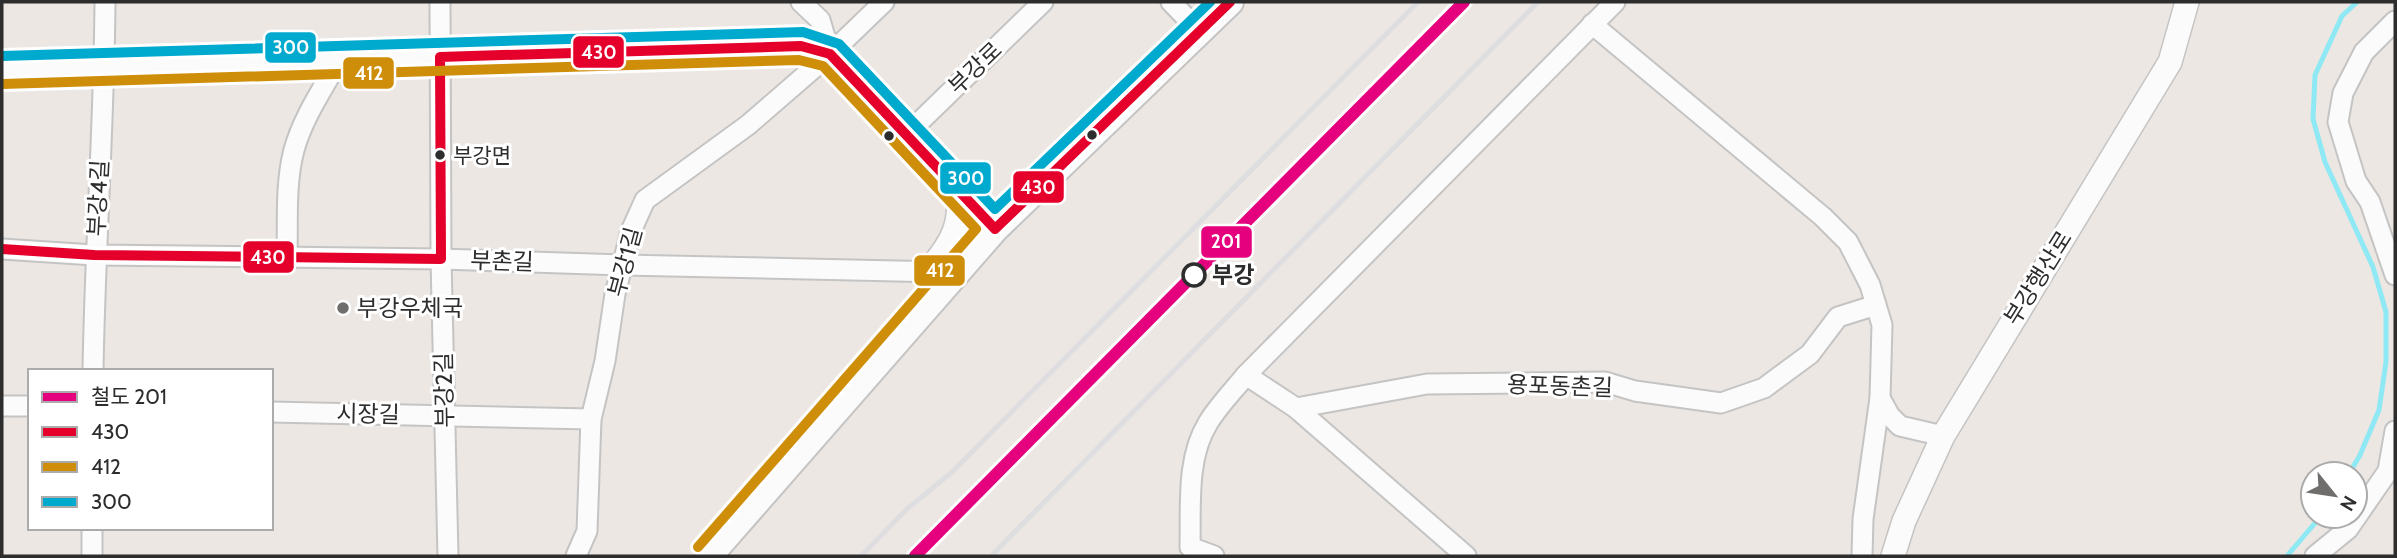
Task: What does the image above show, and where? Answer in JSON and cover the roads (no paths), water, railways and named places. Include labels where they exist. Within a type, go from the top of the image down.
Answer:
[{"type":"main road","points":[[709,556],[995,229],[1230,2]]},
{"type":"street","points":[[104,66],[105,2]]},
{"type":"street","name":"부강2길","points":[[440,2],[441,259],[448,556]]},
{"type":"street","points":[[801,2],[820,20],[830,54],[995,229]]},
{"type":"street","name":"부강1길","points":[[576,556],[587,531],[592,419],[605,361],[615,294],[631,231],[645,200],[748,125],[830,54],[884,2]]},
{"type":"street","name":"부강로","points":[[907,134],[1043,2]]},
{"type":"street","points":[[1171,2],[1199,31]]},
{"type":"street","points":[[1214,556],[1190,552],[1193,464],[1208,422],[1246,375],[1615,2]]},
{"type":"street","name":"부강행산로","points":[[1893,556],[1904,521],[1943,436],[2170,62],[2187,2]]},
{"type":"street","points":[[2395,21],[2364,52],[2343,93],[2338,122],[2356,181],[2370,202],[2395,275]]},
{"type":"street","points":[[1592,24],[1823,217],[1849,242],[1871,285],[1882,325],[1880,398],[1863,519],[1862,556]]},
{"type":"street","points":[[2,70],[801,46],[830,54]]},
{"type":"street","points":[[287,257],[289,181],[295,148],[309,114],[340,58]]},
{"type":"street","name":"부강4길","points":[[93,369],[94,255],[104,66]]},
{"type":"street","points":[[926,273],[947,248],[955,230],[960,205],[956,186]]},
{"type":"street","name":"부촌길","points":[[2,249],[94,255],[441,259],[926,273],[960,271]]},
{"type":"street","name":"용포동촌길","points":[[1296,408],[1427,384],[1605,382],[1635,391],[1721,403],[1774,382],[1810,354],[1838,317],[1875,305]]},
{"type":"street","points":[[1246,375],[1296,408],[1466,556]]},
{"type":"street","points":[[1880,398],[1890,416],[1900,426],[1943,436]]},
{"type":"street","points":[[2,406],[28,407]]},
{"type":"street","name":"시장길","points":[[273,412],[592,419]]},
{"type":"street","points":[[2315,556],[2348,529],[2388,471],[2395,431]]},
{"type":"street","points":[[92,530],[92,556]]},
{"type":"waterway","points":[[2357,2],[2342,16],[2315,75],[2313,119],[2325,162],[2373,267],[2386,312],[2386,362],[2379,410],[2357,460]]},
{"type":"waterway","points":[[2287,556],[2309,530]]},
{"type":"railway","points":[[861,556],[907,509],[952,472],[1418,2]]},
{"type":"railway","points":[[991,556],[1538,2]]},
{"type":"rail line","name":"201","points":[[915,556],[1464,2]]},
{"type":"place","name":"부강면","points":[[440,155]]},
{"type":"place","name":"부강","points":[[1194,275]]},
{"type":"place","name":"부강우체국","points":[[343,308]]}]
